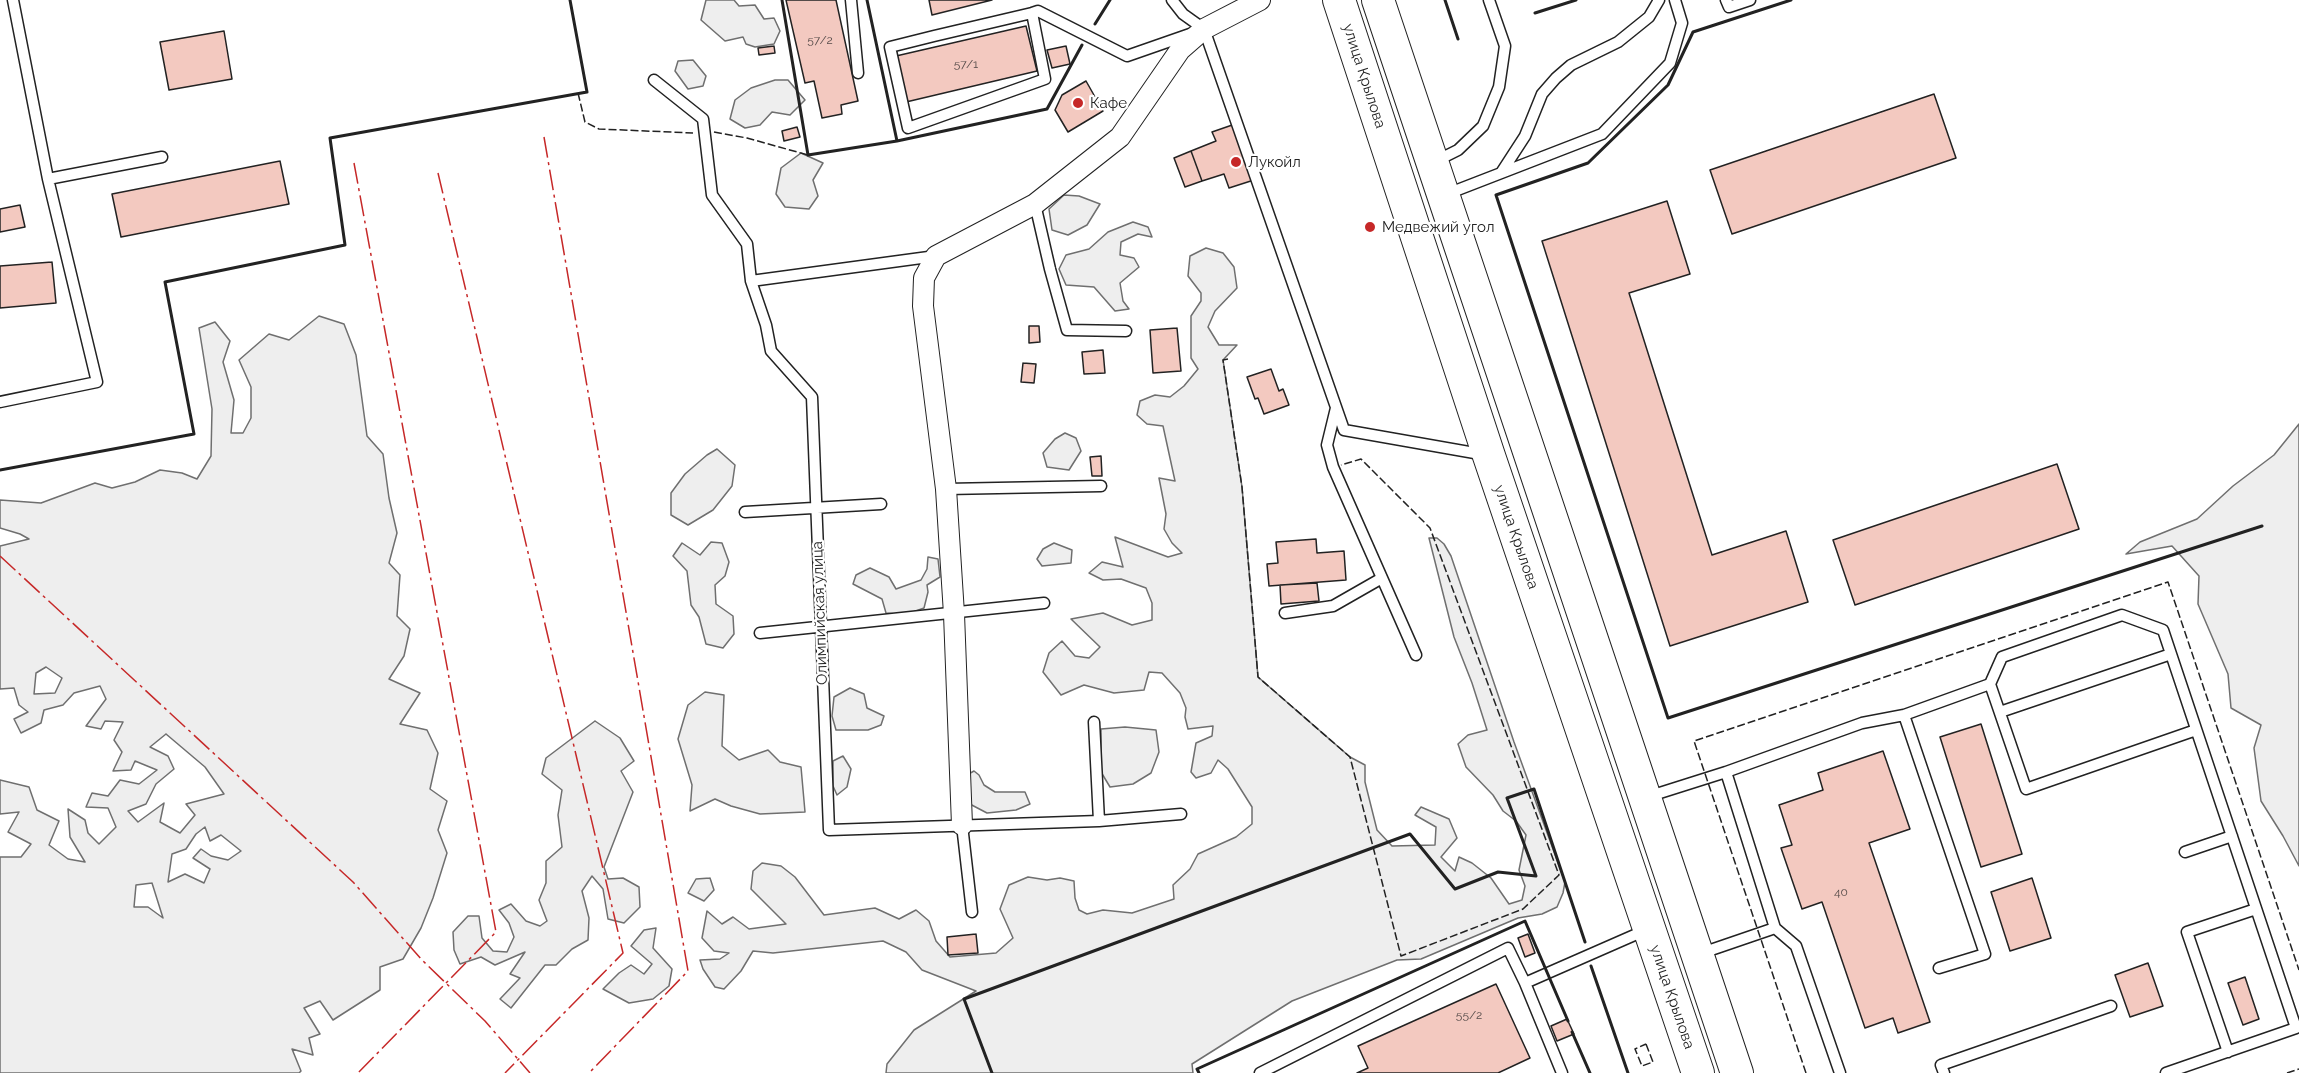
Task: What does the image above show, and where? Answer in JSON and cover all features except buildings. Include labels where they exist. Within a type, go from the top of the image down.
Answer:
[{"type":"main road","name":"улица Крылова","points":[[1339,0],[1489,456],[1698,1073]]},
{"type":"main road","points":[[1378,0],[1737,1073]]},
{"type":"main road","points":[[1649,929],[1684,916]]},
{"type":"street","points":[[962,825],[954,614],[946,489],[923,306],[924,278],[936,256],[1035,204],[1120,137],[1180,50],[1204,29],[1260,0]]},
{"type":"lane","points":[[0,402],[97,382],[48,179],[13,0]]},
{"type":"lane","points":[[851,0],[858,74]]},
{"type":"lane","points":[[1172,0],[1183,14],[1204,29],[1344,430],[1489,456]]},
{"type":"lane","points":[[1433,162],[1458,150],[1483,126],[1499,87],[1505,46],[1489,0]]},
{"type":"lane","points":[[1501,174],[1525,136],[1542,94],[1556,78],[1571,65],[1618,42],[1649,17],[1659,0]]},
{"type":"lane","points":[[1444,196],[1602,134],[1670,63],[1682,23],[1675,0]]},
{"type":"lane","points":[[1726,0],[1729,7],[1750,0]]},
{"type":"lane","points":[[1032,13],[1045,79],[908,128],[890,47],[1038,11],[1127,56],[1204,29]]},
{"type":"lane","name":"Олимпийская улица","points":[[654,80],[703,119],[712,195],[747,244],[751,281],[766,325],[771,351],[812,397],[828,830],[1099,821],[1181,814]]},
{"type":"lane","points":[[48,179],[162,157]]},
{"type":"lane","points":[[1035,204],[1067,330],[1126,331]]},
{"type":"lane","points":[[751,281],[936,256]]},
{"type":"lane","points":[[1336,407],[1327,445],[1333,467],[1416,655]]},
{"type":"lane","points":[[946,489],[1101,486]]},
{"type":"lane","points":[[745,512],[881,504]]},
{"type":"lane","points":[[1285,613],[1333,606],[1382,578]]},
{"type":"lane","points":[[760,633],[1044,603]]},
{"type":"lane","points":[[2166,1073],[2296,1028],[2163,630],[2122,615],[2002,657],[1990,684],[2026,789],[2196,730]]},
{"type":"lane","points":[[2000,712],[2171,654]]},
{"type":"lane","points":[[1644,798],[1726,772],[1862,723],[1904,716],[1990,684]]},
{"type":"lane","points":[[1904,716],[1985,954],[1939,968]]},
{"type":"lane","points":[[1094,722],[1099,821]]},
{"type":"lane","points":[[1726,772],[1775,928],[1796,946],[1840,1073]]},
{"type":"lane","points":[[962,825],[972,912]]},
{"type":"lane","points":[[2185,852],[2232,836]]},
{"type":"lane","points":[[2228,1052],[2187,932],[2256,909]]},
{"type":"lane","points":[[1697,955],[1775,928]]},
{"type":"lane","points":[[1525,982],[1649,929]]},
{"type":"lane","points":[[1260,1073],[1508,948],[1525,982],[1562,1073]]},
{"type":"lane","points":[[1944,1073],[1941,1065],[2111,1006]]},
{"type":"shaded area","points":[[706,0],[734,0],[739,6],[755,5],[764,19],[774,18],[780,31],[774,44],[755,47],[746,44],[743,37],[725,41],[701,20]]},
{"type":"shaded area","points":[[693,60],[706,76],[703,86],[688,89],[675,71],[678,61]]},
{"type":"shaded area","points":[[775,80],[788,80],[805,100],[790,115],[772,112],[760,125],[745,128],[730,119],[735,100],[751,88]]},
{"type":"shaded area","points":[[801,153],[823,163],[813,180],[818,196],[809,209],[785,207],[776,194],[781,168]]},
{"type":"shaded area","points":[[1064,195],[1079,196],[1100,204],[1087,225],[1068,235],[1052,230],[1049,209]]},
{"type":"shaded area","points":[[1133,222],[1148,227],[1152,237],[1138,234],[1121,242],[1120,255],[1134,258],[1139,267],[1120,283],[1123,301],[1129,309],[1115,311],[1094,287],[1066,285],[1059,269],[1066,255],[1089,249],[1108,232]]},
{"type":"shaded area","points":[[1206,248],[1223,253],[1234,267],[1237,288],[1215,311],[1208,327],[1219,345],[1237,345],[1223,360],[1242,487],[1258,677],[1350,757],[1365,765],[1365,782],[1377,830],[1392,846],[1435,845],[1436,827],[1415,815],[1421,807],[1449,819],[1457,838],[1441,857],[1455,871],[1459,857],[1472,863],[1491,878],[1509,904],[1522,900],[1525,886],[1519,870],[1526,835],[1466,767],[1458,744],[1468,735],[1487,730],[1454,637],[1429,538],[1437,538],[1444,544],[1451,556],[1514,742],[1565,882],[1557,907],[1542,914],[1518,918],[1421,959],[1397,960],[1292,1001],[1192,1064],[1193,1073],[886,1073],[887,1064],[914,1030],[976,991],[922,970],[906,952],[883,941],[773,953],[753,951],[741,971],[724,989],[715,987],[700,960],[720,959],[729,953],[714,951],[702,938],[707,911],[722,924],[733,917],[749,929],[786,924],[751,889],[753,871],[762,863],[781,866],[795,877],[824,915],[875,908],[899,919],[916,910],[929,921],[936,941],[950,957],[996,953],[1013,938],[1000,909],[1009,885],[1028,877],[1074,881],[1075,898],[1079,910],[1087,914],[1103,910],[1132,913],[1174,899],[1173,885],[1190,869],[1198,854],[1236,837],[1252,824],[1252,807],[1228,769],[1218,760],[1211,773],[1196,778],[1191,772],[1196,743],[1212,736],[1213,726],[1188,729],[1185,717],[1186,708],[1180,693],[1162,673],[1149,672],[1144,690],[1114,693],[1084,685],[1061,695],[1043,672],[1049,653],[1062,641],[1075,656],[1089,658],[1100,647],[1071,619],[1103,613],[1132,625],[1152,620],[1152,603],[1146,588],[1121,579],[1103,580],[1089,573],[1102,562],[1123,567],[1115,537],[1168,557],[1182,553],[1172,543],[1164,529],[1166,514],[1159,478],[1175,481],[1163,426],[1147,424],[1137,415],[1140,401],[1155,395],[1170,397],[1184,386],[1198,369],[1191,358],[1191,316],[1201,301],[1201,293],[1188,276],[1190,256]]},
{"type":"shaded area","points":[[319,316],[344,324],[356,355],[367,436],[383,454],[397,533],[389,563],[400,575],[397,616],[410,629],[404,656],[389,679],[420,693],[400,724],[427,730],[438,753],[430,789],[447,801],[438,830],[447,853],[433,898],[421,928],[403,959],[380,967],[380,990],[333,1020],[320,1001],[304,1008],[320,1034],[309,1038],[313,1055],[292,1049],[301,1071],[299,1073],[0,1073],[0,857],[21,857],[31,844],[8,832],[19,812],[0,814],[0,780],[29,787],[37,810],[59,821],[49,845],[68,859],[85,862],[70,837],[68,809],[85,820],[88,833],[99,844],[116,827],[108,808],[86,807],[92,793],[108,796],[120,780],[139,784],[157,770],[135,761],[131,770],[113,771],[122,752],[114,740],[123,722],[105,721],[101,729],[86,726],[106,699],[100,686],[74,693],[63,705],[44,710],[41,723],[21,733],[14,719],[28,712],[19,705],[14,688],[0,689],[0,546],[29,539],[0,528],[0,500],[41,503],[95,483],[112,488],[135,482],[160,470],[182,473],[197,479],[211,456],[212,409],[199,328],[215,322],[230,341],[223,362],[234,400],[231,433],[243,433],[251,418],[251,387],[239,360],[269,334],[289,340]],"holes":[[[46,667],[62,678],[55,693],[34,694],[36,673]],[[166,734],[205,767],[224,794],[186,804],[195,815],[180,833],[160,822],[164,803],[138,822],[128,811],[146,804],[156,784],[174,769],[168,756],[150,747]],[[205,827],[210,841],[221,835],[241,851],[228,860],[211,856],[201,849],[193,858],[210,869],[204,883],[185,874],[168,882],[172,854],[186,849],[196,834]],[[152,883],[163,918],[148,907],[134,907],[136,885]]]},
{"type":"shaded area","points":[[2299,424],[2299,866],[2261,801],[2254,748],[2261,725],[2231,708],[2228,674],[2198,604],[2199,576],[2172,546],[2126,554],[2140,542],[2197,519],[2233,486],[2274,455]]},
{"type":"shaded area","points":[[1065,433],[1076,438],[1081,451],[1069,470],[1047,467],[1043,453],[1055,439]]},
{"type":"shaded area","points":[[717,449],[735,465],[732,486],[713,510],[688,525],[671,515],[671,493],[685,474]]},
{"type":"shaded area","points":[[711,542],[722,543],[729,562],[725,576],[715,585],[716,604],[733,616],[734,634],[723,648],[706,644],[699,617],[691,605],[687,571],[673,556],[682,543],[700,555]]},
{"type":"shaded area","points":[[1054,543],[1072,550],[1071,563],[1042,566],[1037,559],[1043,549]]},
{"type":"shaded area","points":[[928,557],[938,559],[940,577],[927,585],[928,592],[924,608],[905,615],[886,613],[882,599],[853,584],[856,575],[870,568],[889,577],[896,589],[921,580],[927,569]]},
{"type":"shaded area","points":[[850,688],[864,694],[867,708],[884,716],[881,725],[868,730],[836,730],[832,716],[834,697]]},
{"type":"shaded area","points":[[705,692],[724,695],[722,746],[739,760],[768,750],[780,762],[801,767],[805,812],[760,814],[715,799],[690,811],[692,785],[678,739],[688,705]]},
{"type":"shaded area","points":[[595,721],[620,738],[634,761],[621,771],[633,792],[604,867],[608,879],[623,878],[639,887],[640,907],[624,923],[608,919],[603,889],[592,876],[582,891],[589,918],[588,940],[572,949],[556,965],[545,965],[511,1008],[500,999],[520,978],[510,974],[525,952],[495,965],[481,957],[460,964],[454,950],[453,932],[468,916],[479,916],[482,938],[493,951],[507,952],[514,937],[509,923],[499,910],[511,904],[526,921],[540,926],[547,921],[539,900],[546,883],[546,861],[562,847],[558,815],[562,790],[542,774],[546,758]]},
{"type":"shaded area","points":[[1125,727],[1156,730],[1159,752],[1151,773],[1133,784],[1110,787],[1101,772],[1101,729]]},
{"type":"shaded area","points":[[843,756],[851,769],[847,787],[837,795],[833,786],[833,761]]},
{"type":"shaded area","points":[[974,771],[984,785],[995,792],[1025,792],[1030,804],[1016,810],[987,813],[966,802],[965,776]]},
{"type":"shaded area","points":[[710,878],[714,890],[704,901],[688,893],[696,879]]},
{"type":"shaded area","points":[[656,928],[653,948],[672,969],[669,986],[653,999],[629,1003],[603,989],[631,965],[644,974],[652,964],[631,946],[644,930]]},
{"type":"fence","points":[[578,93],[585,122],[599,129],[693,133]]},
{"type":"fence","points":[[714,132],[747,138],[808,155]]},
{"type":"fence","points":[[1228,359],[1223,360],[1242,487],[1258,677],[1350,757],[1401,956],[1523,909],[1559,875],[1430,528],[1361,459],[1341,465]]},
{"type":"fence","points":[[1806,1073],[1694,741],[2168,582],[2299,970]]},
{"type":"fence","points":[[1646,1044],[1653,1062],[1642,1066],[1635,1049],[1646,1044]]},
{"type":"fence","points":[[2287,1073],[2299,1069]]},
{"type":"wall","points":[[0,470],[194,434],[165,282],[345,245],[330,138],[587,92],[570,0]]},
{"type":"wall","points":[[782,0],[808,155],[897,141],[1047,109],[1082,45]]},
{"type":"wall","points":[[867,0],[897,141]]},
{"type":"wall","points":[[1095,24],[1110,0]]},
{"type":"wall","points":[[1445,0],[1458,39]]},
{"type":"wall","points":[[1535,13],[1576,0]]},
{"type":"wall","points":[[1791,0],[1693,32],[1668,85],[1588,163],[1496,195],[1668,718],[2262,526]]},
{"type":"wall","points":[[992,1073],[964,999],[1410,834],[1455,889],[1498,872],[1536,876],[1507,798],[1534,789],[1585,942]]},
{"type":"wall","points":[[1199,1073],[1197,1069],[1525,921],[1568,1021]]},
{"type":"wall","points":[[1591,966],[1628,1073]]},
{"type":"wall","points":[[1572,1032],[1590,1073]]},
{"type":"power","points":[[544,137],[688,971],[589,1073]]},
{"type":"power","points":[[354,163],[496,932],[358,1073]]},
{"type":"power","points":[[438,173],[623,953],[505,1073]]},
{"type":"power","points":[[0,556],[353,882],[422,960],[485,1021],[530,1073]]},
{"type":"place","name":"Кафе","points":[[1078,103]]},
{"type":"place","name":"Лукойл","points":[[1236,162]]},
{"type":"place","name":"Медвежий угол","points":[[1370,227]]}]
